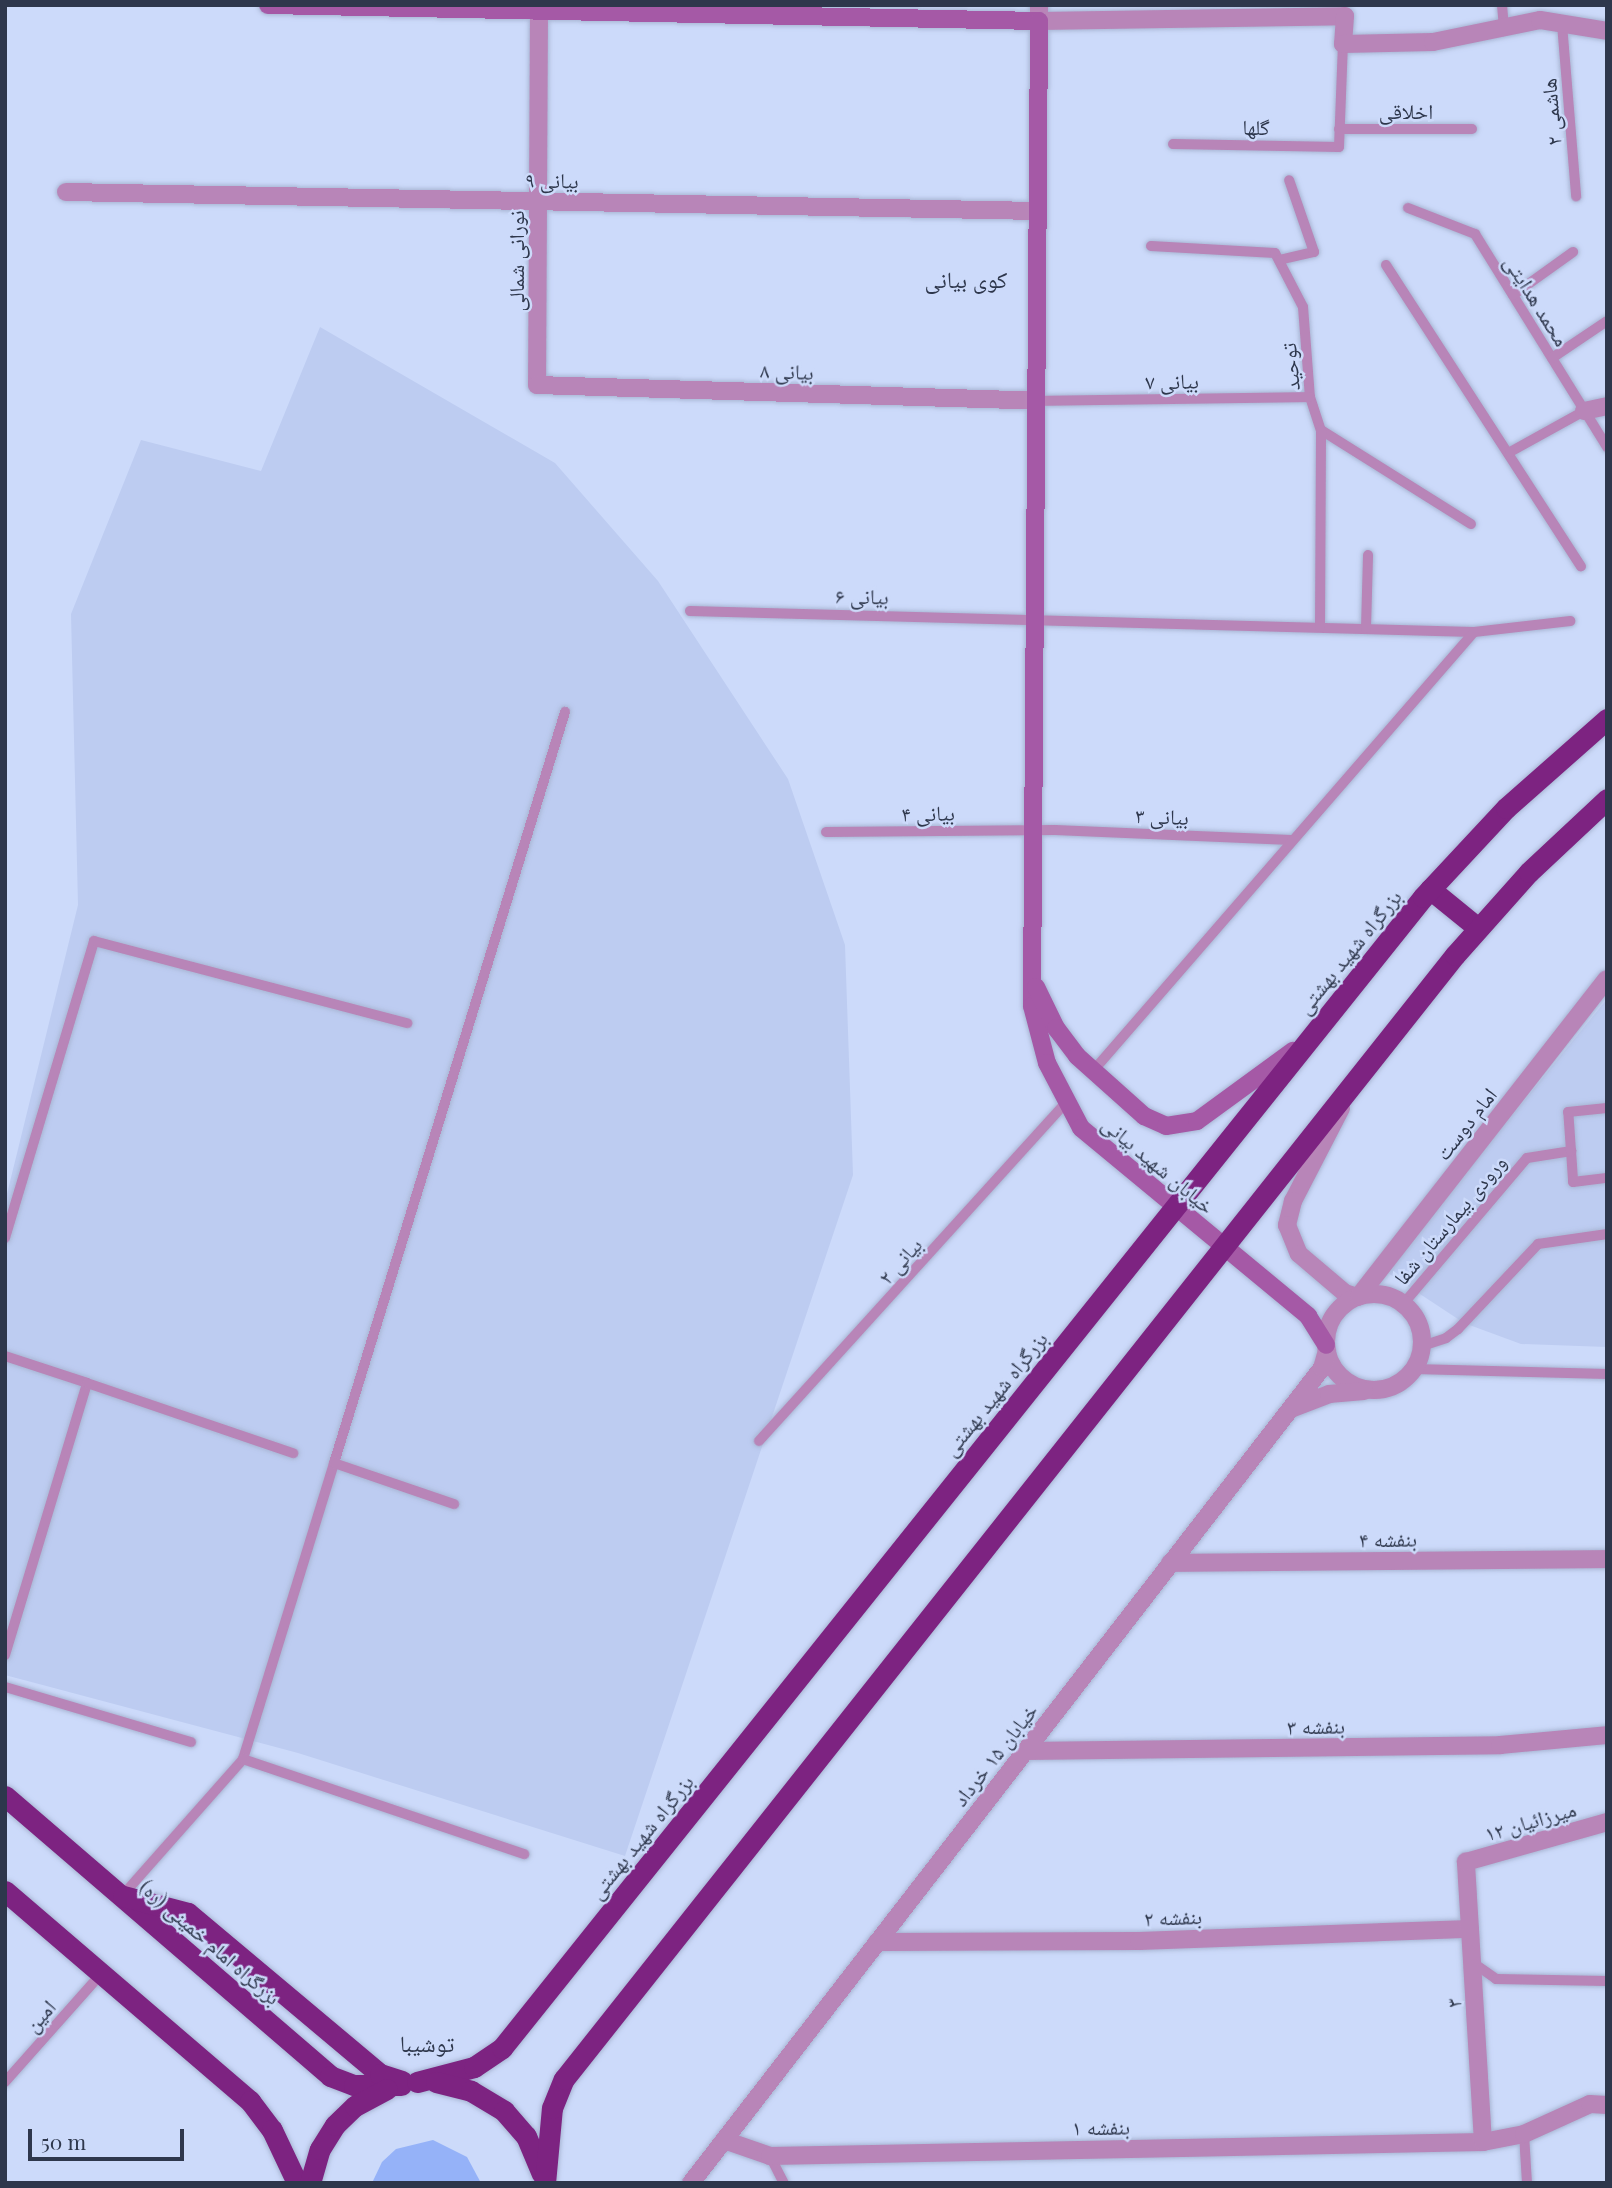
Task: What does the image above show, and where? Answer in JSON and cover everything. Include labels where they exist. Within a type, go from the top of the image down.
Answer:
[{"type":"highway","name":"بزرگراه شهید بهشتی","points":[[410,2083],[474,2067],[502,2048],[1430,889],[1513,801],[1607,719]]},
{"type":"highway","points":[[544,2183],[552,2108],[564,2079],[1478,928],[1607,799]]},
{"type":"highway","points":[[1430,889],[1478,928]]},
{"type":"highway","name":"بزرگراه امام خمینی (ره)","points":[[5,1796],[336,2080],[354,2085],[410,2083]]},
{"type":"highway","points":[[5,1891],[250,2102],[272,2130],[297,2183]]},
{"type":"highway","points":[[121,1896],[188,1913],[380,2074],[410,2083],[466,2089],[504,2111],[531,2146],[544,2183]]},
{"type":"highway","points":[[310,2183],[320,2149],[339,2121],[369,2097],[410,2083]]},
{"type":"street","points":[[268,5],[1039,13],[1303,11],[1345,16],[1343,44],[1433,42],[1540,20],[1607,31]]},
{"type":"street","name":"نورانی شمالی","points":[[537,385],[540,8]]},
{"type":"street","points":[[1030,975],[1039,13]]},
{"type":"street","name":"بیانی ۹","points":[[66,192],[1037,211]]},
{"type":"street","name":"بیانی ۸","points":[[537,385],[1035,401]]},
{"type":"street","points":[[1584,411],[1607,406]]},
{"type":"street","name":"خیابان شهید بیانی","points":[[1030,975],[1056,1028],[1093,1071],[1149,1120],[1179,1127],[1203,1118],[1307,1041]]},
{"type":"street","name":"خیابان شهید بیانی","points":[[1030,975],[1039,1039],[1066,1103],[1094,1141],[1315,1323],[1326,1348]]},
{"type":"street","name":"امام دوست","points":[[1358,1296],[1607,979]]},
{"type":"street","points":[[1288,1412],[1329,1394],[1374,1390],[1397,1384],[1414,1369],[1422,1346],[1419,1322],[1404,1303],[1385,1295],[1347,1295],[1303,1258],[1287,1226],[1293,1200],[1356,1079]]},
{"type":"street","points":[[1358,1296],[1334,1314],[1326,1348],[1342,1378],[1374,1390]]},
{"type":"street","name":"خیابان ۱۵ خرداد","points":[[691,2183],[1322,1368],[1326,1348]]},
{"type":"street","name":"بنفشه ۴","points":[[1170,1563],[1607,1559]]},
{"type":"street","name":"بنفشه ۳","points":[[1025,1751],[1500,1745],[1607,1735]]},
{"type":"street","name":"میرزائیان ۱۲","points":[[1466,1862],[1607,1822]]},
{"type":"street","name":"۳","points":[[1466,1862],[1483,2142]]},
{"type":"street","name":"بنفشه ۲","points":[[877,1942],[1139,1941],[1470,1929]]},
{"type":"street","name":"بنفشه ۱","points":[[724,2140],[770,2156],[1483,2142],[1524,2134],[1590,2104],[1607,2105]]},
{"type":"lane","points":[[1502,5],[1504,28]]},
{"type":"lane","name":"هاشمی ۲","points":[[1563,24],[1576,196]]},
{"type":"lane","points":[[1339,129],[1343,44]]},
{"type":"lane","name":"اخلاقی","points":[[1339,129],[1472,130]]},
{"type":"lane","name":"گلها","points":[[1173,144],[1339,147],[1339,129]]},
{"type":"lane","points":[[1151,246],[1275,253],[1279,260],[1314,252],[1289,180]]},
{"type":"lane","name":"محمد هدایتی","points":[[1408,208],[1475,234],[1607,447]]},
{"type":"lane","points":[[1513,295],[1573,252]]},
{"type":"lane","name":"توحید","points":[[1279,260],[1303,307],[1310,397],[1321,430],[1320,627]]},
{"type":"lane","points":[[1386,265],[1510,452],[1581,568]]},
{"type":"lane","points":[[1552,358],[1607,321]]},
{"type":"lane","name":"بیانی ۷","points":[[1035,401],[1310,397]]},
{"type":"lane","points":[[1510,452],[1584,411]]},
{"type":"lane","points":[[1321,430],[1471,524]]},
{"type":"lane","points":[[1366,628],[1368,555]]},
{"type":"lane","name":"بیانی ۶","points":[[690,611],[1033,617],[1474,632],[1570,621]]},
{"type":"lane","points":[[1093,1071],[1474,632]]},
{"type":"lane","points":[[121,1896],[243,1759],[565,712]]},
{"type":"lane","name":"بیانی ۴","points":[[826,832],[1031,830]]},
{"type":"lane","name":"بیانی ۳","points":[[1031,830],[1291,840]]},
{"type":"lane","points":[[5,1238],[94,941],[407,1023]]},
{"type":"lane","name":"بیانی ۲","points":[[759,1441],[1066,1103]]},
{"type":"lane","points":[[1607,1108],[1568,1112],[1573,1182],[1607,1178]]},
{"type":"lane","name":"ورودی بیمارستان شفا","points":[[1404,1303],[1527,1158],[1571,1151]]},
{"type":"lane","points":[[1422,1346],[1446,1338],[1458,1329],[1538,1244],[1607,1234]]},
{"type":"lane","points":[[5,1356],[293,1453]]},
{"type":"lane","points":[[1414,1369],[1607,1374]]},
{"type":"lane","points":[[5,1655],[87,1383]]},
{"type":"lane","points":[[334,1463],[454,1504]]},
{"type":"lane","points":[[5,1687],[191,1742]]},
{"type":"lane","points":[[243,1759],[524,1854]]},
{"type":"lane","points":[[1472,1962],[1496,1979],[1607,1981]]},
{"type":"lane","name":"امین","points":[[5,2082],[101,1974]]},
{"type":"lane","points":[[1524,2134],[1527,2183]]},
{"type":"lane","points":[[770,2156],[783,2183]]},
{"type":"shaded area","points":[[320,327],[555,463],[658,581],[788,779],[845,945],[853,1175],[625,1856],[298,1753],[5,1675],[5,1202],[78,905],[71,614],[141,440],[261,471]]},
{"type":"shaded area","points":[[1607,999],[1607,1347],[1521,1344],[1464,1323],[1385,1271]]},
{"type":"shaded area","points":[[433,2140],[467,2157],[481,2183],[372,2183],[382,2162],[396,2149]]},
{"type":"district","name":"کوی بیانی","points":[[966,279]]},
{"type":"district","name":"توشیبا","points":[[427,2043]]}]
